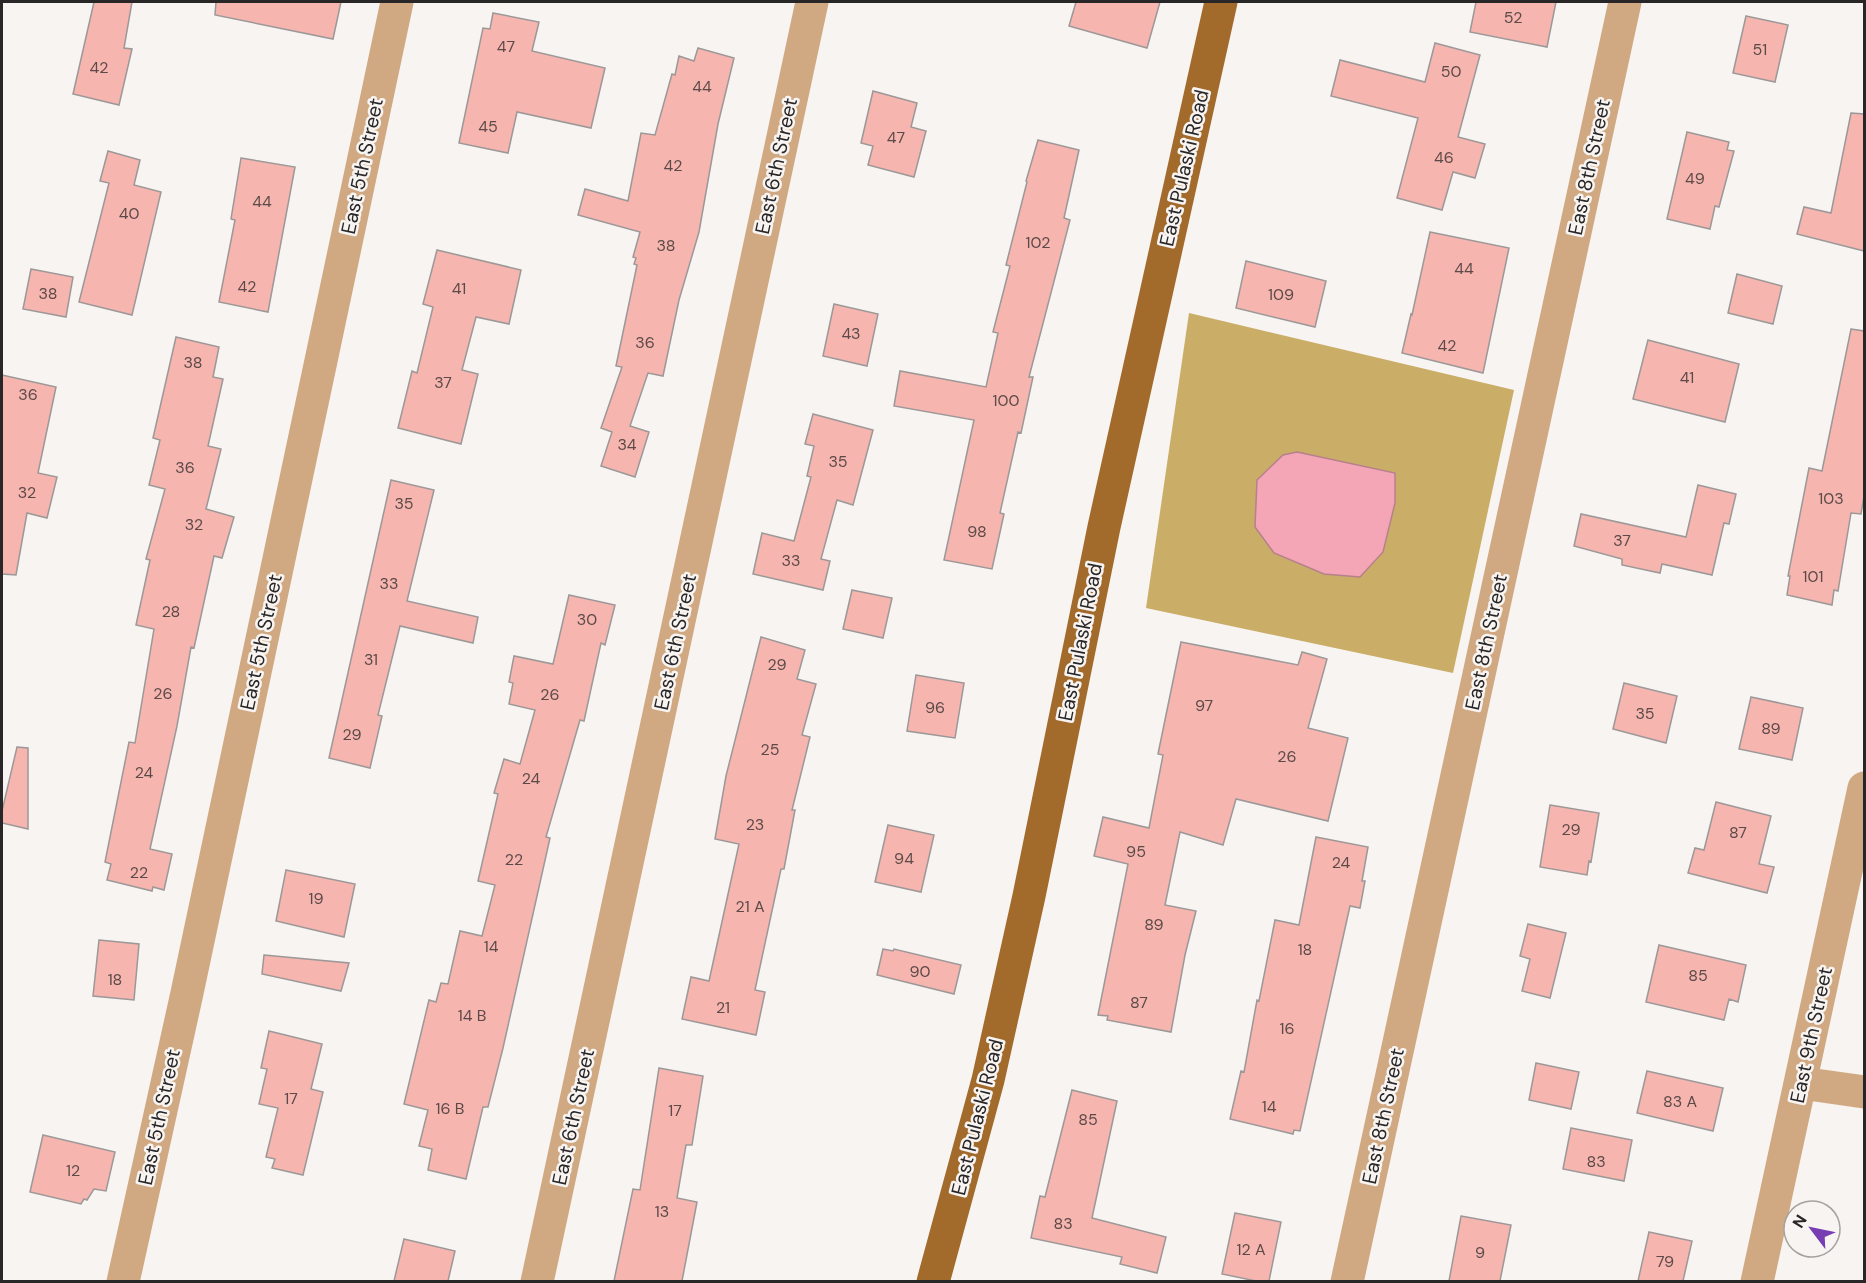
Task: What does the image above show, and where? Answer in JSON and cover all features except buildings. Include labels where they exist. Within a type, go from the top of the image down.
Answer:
[{"type":"main road","name":"East Pulaski Road","points":[[933,1281],[988,1080],[1029,896],[1104,527],[1221,2]]},
{"type":"street","name":"East 5th Street","points":[[123,1281],[187,993],[397,2]]},
{"type":"street","name":"East 6th Street","points":[[537,1281],[812,2]]},
{"type":"street","name":"East 8th Street","points":[[1347,1281],[1625,2]]},
{"type":"street","name":"East 9th Street","points":[[1757,1281],[1864,788]]},
{"type":"street","points":[[1801,1083],[1864,1092]]},
{"type":"shaded area","points":[[1189,313],[1514,390],[1453,673],[1146,608]]},
{"type":"shaded area","points":[[1297,452],[1395,473],[1395,503],[1383,552],[1360,577],[1324,574],[1274,553],[1255,527],[1257,480],[1283,455]]}]
